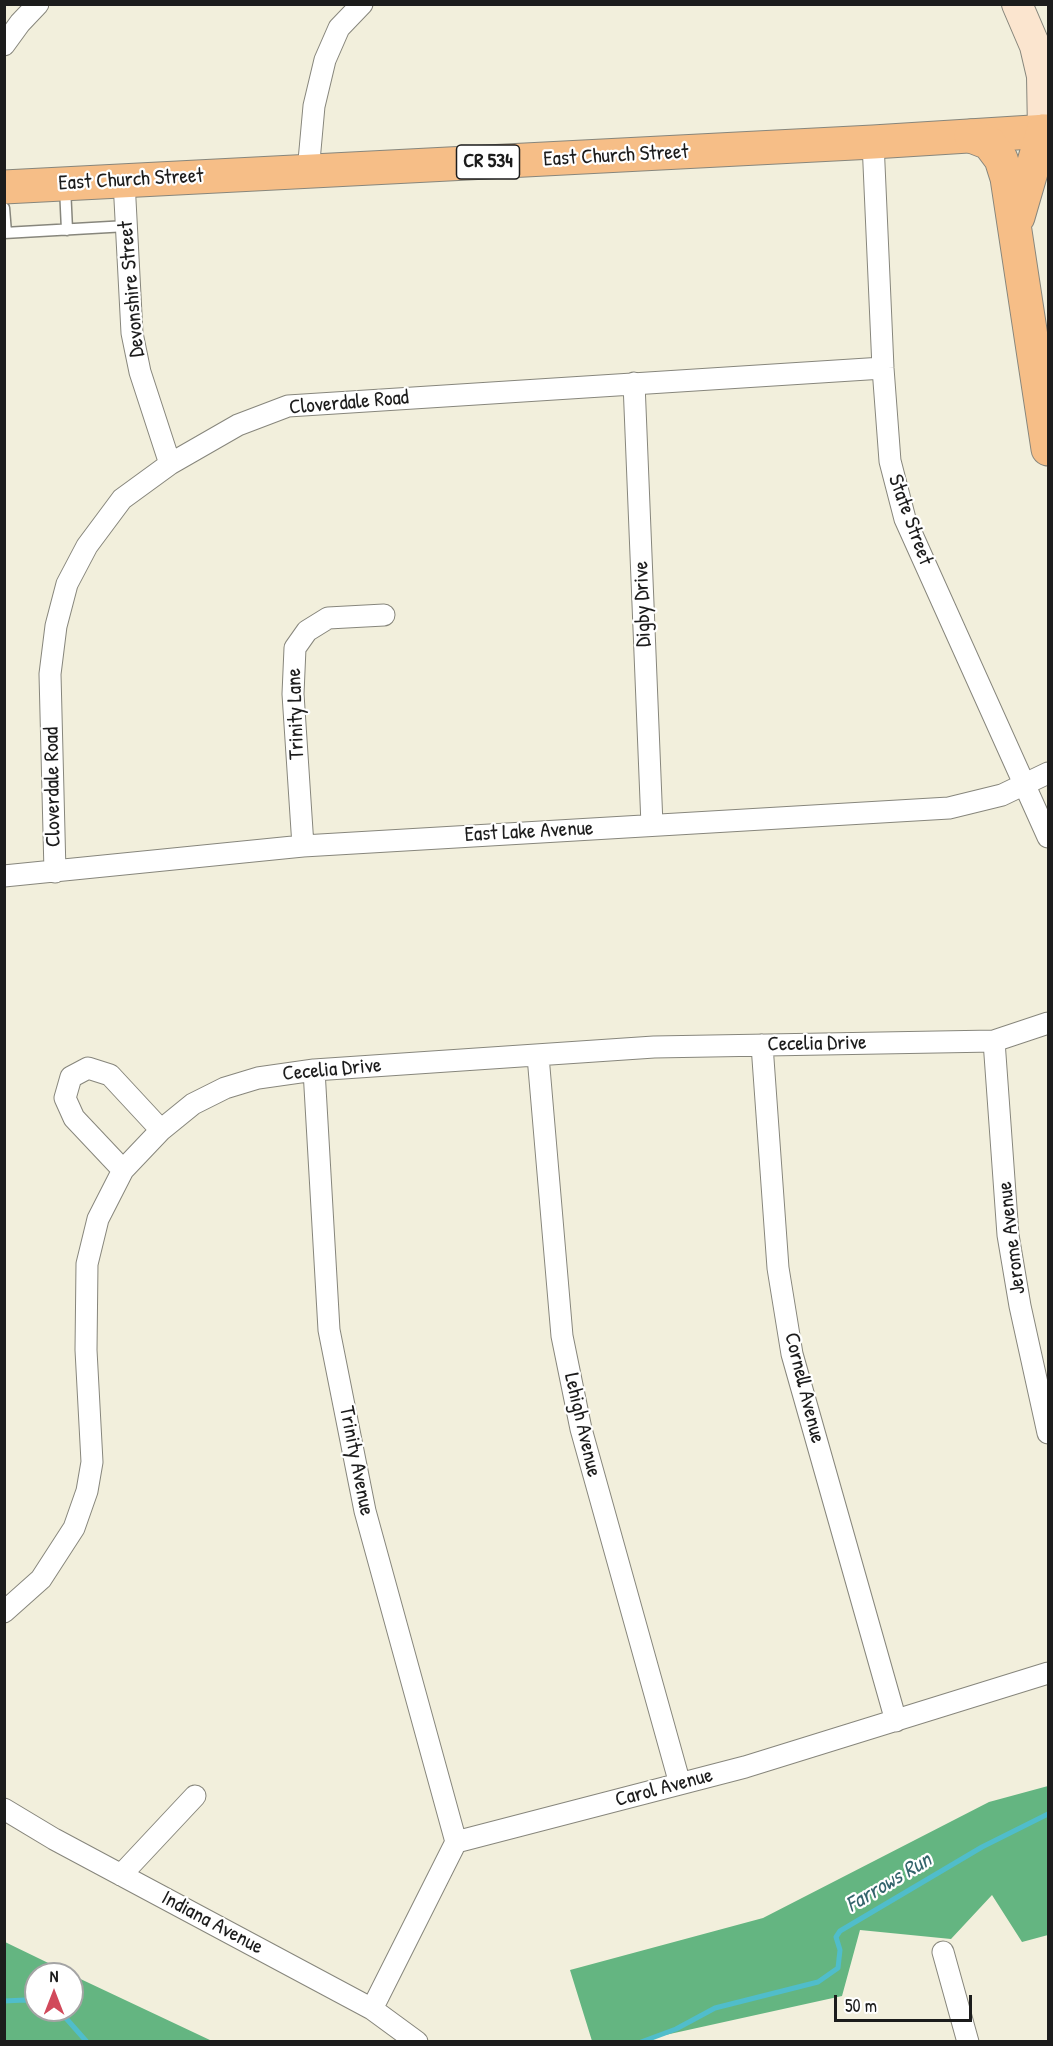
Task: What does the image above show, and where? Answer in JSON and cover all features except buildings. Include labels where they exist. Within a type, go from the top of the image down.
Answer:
[{"type":"main road","points":[[1016,225],[1038,174],[1046,131],[1042,76],[1035,46],[1017,4]]},
{"type":"main road","name":"East Church Street","points":[[4,187],[1046,131]]},
{"type":"main road","points":[[971,136],[989,143],[1001,159],[1016,225],[1048,449]]},
{"type":"street","points":[[4,45],[38,4]]},
{"type":"street","points":[[308,172],[314,106],[325,60],[339,28],[362,4]]},
{"type":"street","name":"State Street","points":[[873,142],[882,368],[890,461],[905,519],[1048,837]]},
{"type":"street","name":"Devonshire Street","points":[[124,181],[132,333],[140,372],[170,464]]},
{"type":"street","name":"Cloverdale Road","points":[[55,872],[50,674],[56,626],[68,584],[87,546],[123,499],[170,464],[238,425],[288,406],[882,368]]},
{"type":"street","name":"Digby Drive","points":[[634,383],[652,825]]},
{"type":"street","name":"Trinity Lane","points":[[303,846],[293,694],[295,648],[308,631],[328,618],[384,615]]},
{"type":"street","name":"East Lake Avenue","points":[[4,876],[303,846],[949,808],[1002,795],[1048,773]]},
{"type":"street","name":"Cecelia Drive","points":[[4,1612],[40,1579],[74,1528],[87,1491],[92,1462],[86,1350],[87,1264],[98,1220],[123,1170],[161,1130],[193,1104],[225,1088],[258,1078],[314,1070],[654,1047],[994,1041],[1048,1023]]},
{"type":"street","name":"Jerome Avenue","points":[[994,1041],[1008,1235],[1020,1305],[1048,1433]]},
{"type":"street","name":"Cornell Avenue","points":[[762,1046],[778,1268],[792,1354],[896,1720]]},
{"type":"street","name":"Lehigh Avenue","points":[[538,1056],[562,1336],[581,1429],[680,1784]]},
{"type":"street","points":[[123,1170],[74,1118],[65,1098],[70,1077],[88,1068],[110,1075],[161,1130]]},
{"type":"street","name":"Trinity Avenue","points":[[314,1070],[329,1330],[365,1511],[456,1842]]},
{"type":"street","name":"Carol Avenue","points":[[456,1842],[745,1767],[1048,1673]]},
{"type":"street","points":[[121,1875],[195,1797]]},
{"type":"street","name":"Indiana Avenue","points":[[4,1809],[54,1839],[372,2009],[417,2042]]},
{"type":"street","points":[[372,2009],[456,1842]]},
{"type":"street","points":[[943,1952],[968,2042]]},
{"type":"lane","points":[[65,184],[68,230]]},
{"type":"lane","points":[[4,208],[5,233],[127,226]]},
{"type":"green space","points":[[1048,1786],[1048,1935],[1022,1942],[992,1895],[951,1939],[860,1930],[842,1996],[638,2041],[592,2041],[570,1970],[763,1918],[989,1802]]},
{"type":"green space","points":[[5,1942],[46,1962],[24,1962],[24,2022],[84,2022],[84,1981],[212,2041],[5,2041]]},
{"type":"waterway","name":"Farrows Run","points":[[641,2042],[676,2029],[715,2008],[818,1982],[838,1968],[840,1950],[836,1937],[840,1931],[982,1847],[1048,1814]]},
{"type":"waterway","name":"Farrows Run","points":[[4,2001],[24,2000]]},
{"type":"waterway","name":"Farrows Run","points":[[69,2022],[87,2042]]}]
